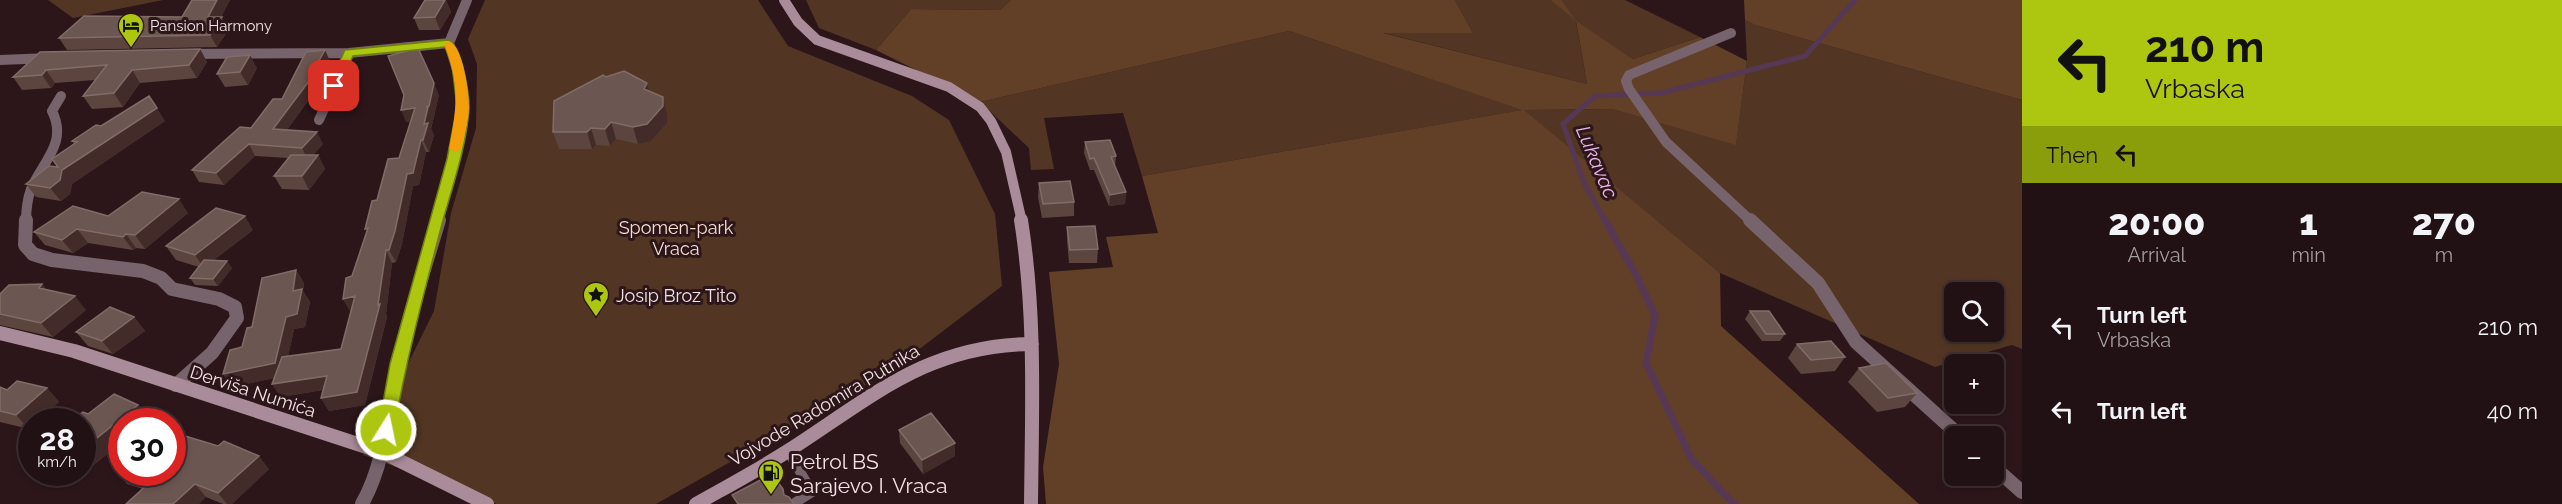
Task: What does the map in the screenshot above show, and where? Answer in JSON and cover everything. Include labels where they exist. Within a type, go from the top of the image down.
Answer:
[{"type":"main road","points":[[784,0],[798,22],[814,38],[949,87],[974,102],[991,121],[1006,152],[1022,221],[1029,271],[1032,344],[1031,504]]},
{"type":"main road","name":"Derviša Numića","points":[[0,333],[74,351],[382,452],[487,504]]},
{"type":"main road","name":"Vojvode Radomira Putnika","points":[[696,504],[788,451],[896,381],[927,365],[970,348],[993,343],[1032,344]]},
{"type":"street","points":[[362,504],[369,493],[382,452],[398,364],[453,159],[463,107],[458,65],[448,43],[467,0]]},
{"type":"street","points":[[1731,33],[1629,75],[1626,81],[1632,94],[1666,142],[1818,283],[1856,342],[1949,426]]},
{"type":"street","points":[[171,54],[349,53],[448,43]]},
{"type":"street","points":[[319,120],[349,53]]},
{"type":"street","points":[[0,60],[56,57]]},
{"type":"street","points":[[61,96],[52,111],[58,119],[61,130],[57,143],[34,180],[27,203],[25,245],[33,254],[52,260],[143,271],[161,278],[172,289],[219,299],[235,307],[237,318],[212,353],[176,385]]},
{"type":"street","points":[[2004,476],[2022,492]]},
{"type":"lane","points":[[788,451],[812,492],[793,504]]},
{"type":"green space","points":[[48,0],[163,0],[73,18]]},
{"type":"green space","name":"Spomen-park Vraca","points":[[485,0],[758,0],[788,46],[912,96],[949,120],[995,214],[1002,286],[892,370],[656,504],[497,504],[363,455],[434,311],[451,213],[476,128],[477,64],[468,39]]},
{"type":"green space","points":[[806,0],[1011,0],[1000,10],[911,9],[876,50],[819,28]]},
{"type":"green space","points":[[1455,0],[1550,0],[1574,19],[1562,0],[1625,0],[1700,37],[1633,59],[1576,22],[1587,84],[1380,32],[1473,33]]},
{"type":"green space","points":[[1745,20],[1755,25],[2022,100],[2022,349],[2012,345],[1980,354],[1944,354],[1944,364],[1935,367],[1720,273],[1523,110],[1612,109],[1736,144],[1747,61]]},
{"type":"green space","points":[[1289,31],[1523,110],[1142,176],[1123,113],[1044,118],[1054,169],[1031,170],[1029,148],[980,102]]},
{"type":"shaded area","points":[[1011,0],[1455,0],[1473,33],[1383,33],[1587,84],[1576,21],[1633,59],[1700,37],[1747,61],[1736,145],[1612,109],[1524,110],[1720,273],[1721,326],[1919,504],[1046,504],[1043,467],[1059,364],[1049,272],[1113,267],[1106,237],[1158,233],[1142,176],[1522,110],[1289,31],[980,102],[876,50],[911,9],[1000,10]]},
{"type":"shaded area","points":[[1550,0],[1562,0],[1576,21]]},
{"type":"shaded area","points":[[1744,0],[2022,0],[2022,100],[1755,25],[1745,20]]},
{"type":"building","points":[[192,0],[217,0],[208,17],[222,17],[210,35],[59,38],[84,16],[182,17]]},
{"type":"building","points":[[425,0],[445,0],[435,17],[414,18]]},
{"type":"building","points":[[418,48],[434,83],[429,106],[426,107],[428,107],[424,124],[428,123],[423,140],[421,140],[413,173],[407,174],[395,231],[389,250],[386,250],[378,305],[380,304],[357,392],[321,398],[327,376],[272,384],[282,357],[341,349],[355,296],[343,299],[346,278],[352,276],[368,228],[365,229],[372,201],[377,200],[388,159],[399,158],[415,108],[401,110],[404,95],[388,56]]},
{"type":"building","points":[[200,49],[189,65],[132,70],[114,93],[83,96],[107,65],[46,70],[42,75],[13,77],[40,52]]},
{"type":"building","points":[[325,50],[316,66],[321,65],[273,129],[317,132],[302,148],[249,144],[216,173],[192,170],[240,127],[251,128],[273,99],[282,99],[306,52]]},
{"type":"building","points":[[250,55],[240,72],[217,74],[227,57]]},
{"type":"building","points":[[624,71],[647,83],[644,89],[663,97],[663,106],[647,124],[633,127],[611,122],[605,129],[591,128],[587,132],[553,132],[554,101],[603,75],[606,77]]},
{"type":"building","points":[[149,96],[157,108],[62,170],[60,180],[50,188],[26,184],[49,166],[58,167],[52,159],[77,142],[72,141]]},
{"type":"building","points":[[1110,140],[1116,156],[1111,157],[1126,192],[1110,195],[1094,158],[1090,159],[1085,142]]},
{"type":"building","points":[[291,155],[318,155],[302,176],[274,176]]},
{"type":"building","points":[[1070,181],[1074,202],[1043,204],[1039,183]]},
{"type":"building","points":[[142,192],[179,199],[135,235],[126,234],[123,237],[77,229],[62,240],[34,232],[73,206],[108,216]]},
{"type":"building","points":[[216,208],[245,216],[195,255],[166,246]]},
{"type":"building","points":[[1095,226],[1098,249],[1070,250],[1067,227]]},
{"type":"building","points":[[204,260],[227,261],[213,279],[190,278]]},
{"type":"building","points":[[296,270],[293,291],[302,289],[297,314],[286,317],[275,363],[223,374],[230,350],[242,347],[247,328],[252,327],[262,278]]},
{"type":"building","points":[[42,284],[39,288],[75,296],[41,323],[0,314],[0,294],[9,285]]},
{"type":"building","points":[[110,307],[134,317],[102,341],[76,332]]},
{"type":"building","points":[[1750,311],[1769,311],[1785,334],[1766,334]]},
{"type":"building","points":[[1831,341],[1845,357],[1811,360],[1797,344]]},
{"type":"building","points":[[1886,363],[1917,393],[1888,398],[1859,368]]},
{"type":"building","points":[[17,381],[47,388],[24,408],[18,408],[16,415],[0,411],[0,387],[7,390]]},
{"type":"building","points":[[114,394],[138,405],[134,408],[108,408],[108,429],[96,439],[96,408]]},
{"type":"building","points":[[931,413],[955,443],[922,460],[899,430]]},
{"type":"building","points":[[186,436],[218,446],[224,441],[259,456],[218,493],[195,484],[173,504],[126,504],[146,486],[186,486]]},
{"type":"building","points":[[772,474],[783,489],[784,495],[789,497],[794,504],[738,504],[732,495]]},
{"type":"waterway","name":"Lukavac","points":[[1606,222],[1585,185],[1563,124],[1595,96],[1661,93],[1805,56],[1855,0]]},
{"type":"waterway","name":"Lukavac","points":[[1605,220],[1636,275],[1655,315],[1646,363],[1692,460],[1734,504]]},
{"type":"slow traffic","points":[[449,44],[458,65],[463,107],[455,149]]},
{"type":"place","name":"Pansion Harmony","points":[[131,49]]},
{"type":"place","name":"Josip Broz Tito","points":[[596,318]]},
{"type":"place","name":"Petrol BS Sarajevo I. Vraca","points":[[771,496]]},
{"type":"route","points":[[334,86],[349,53],[448,43],[458,65],[463,107],[453,159],[398,364],[386,430]]}]
